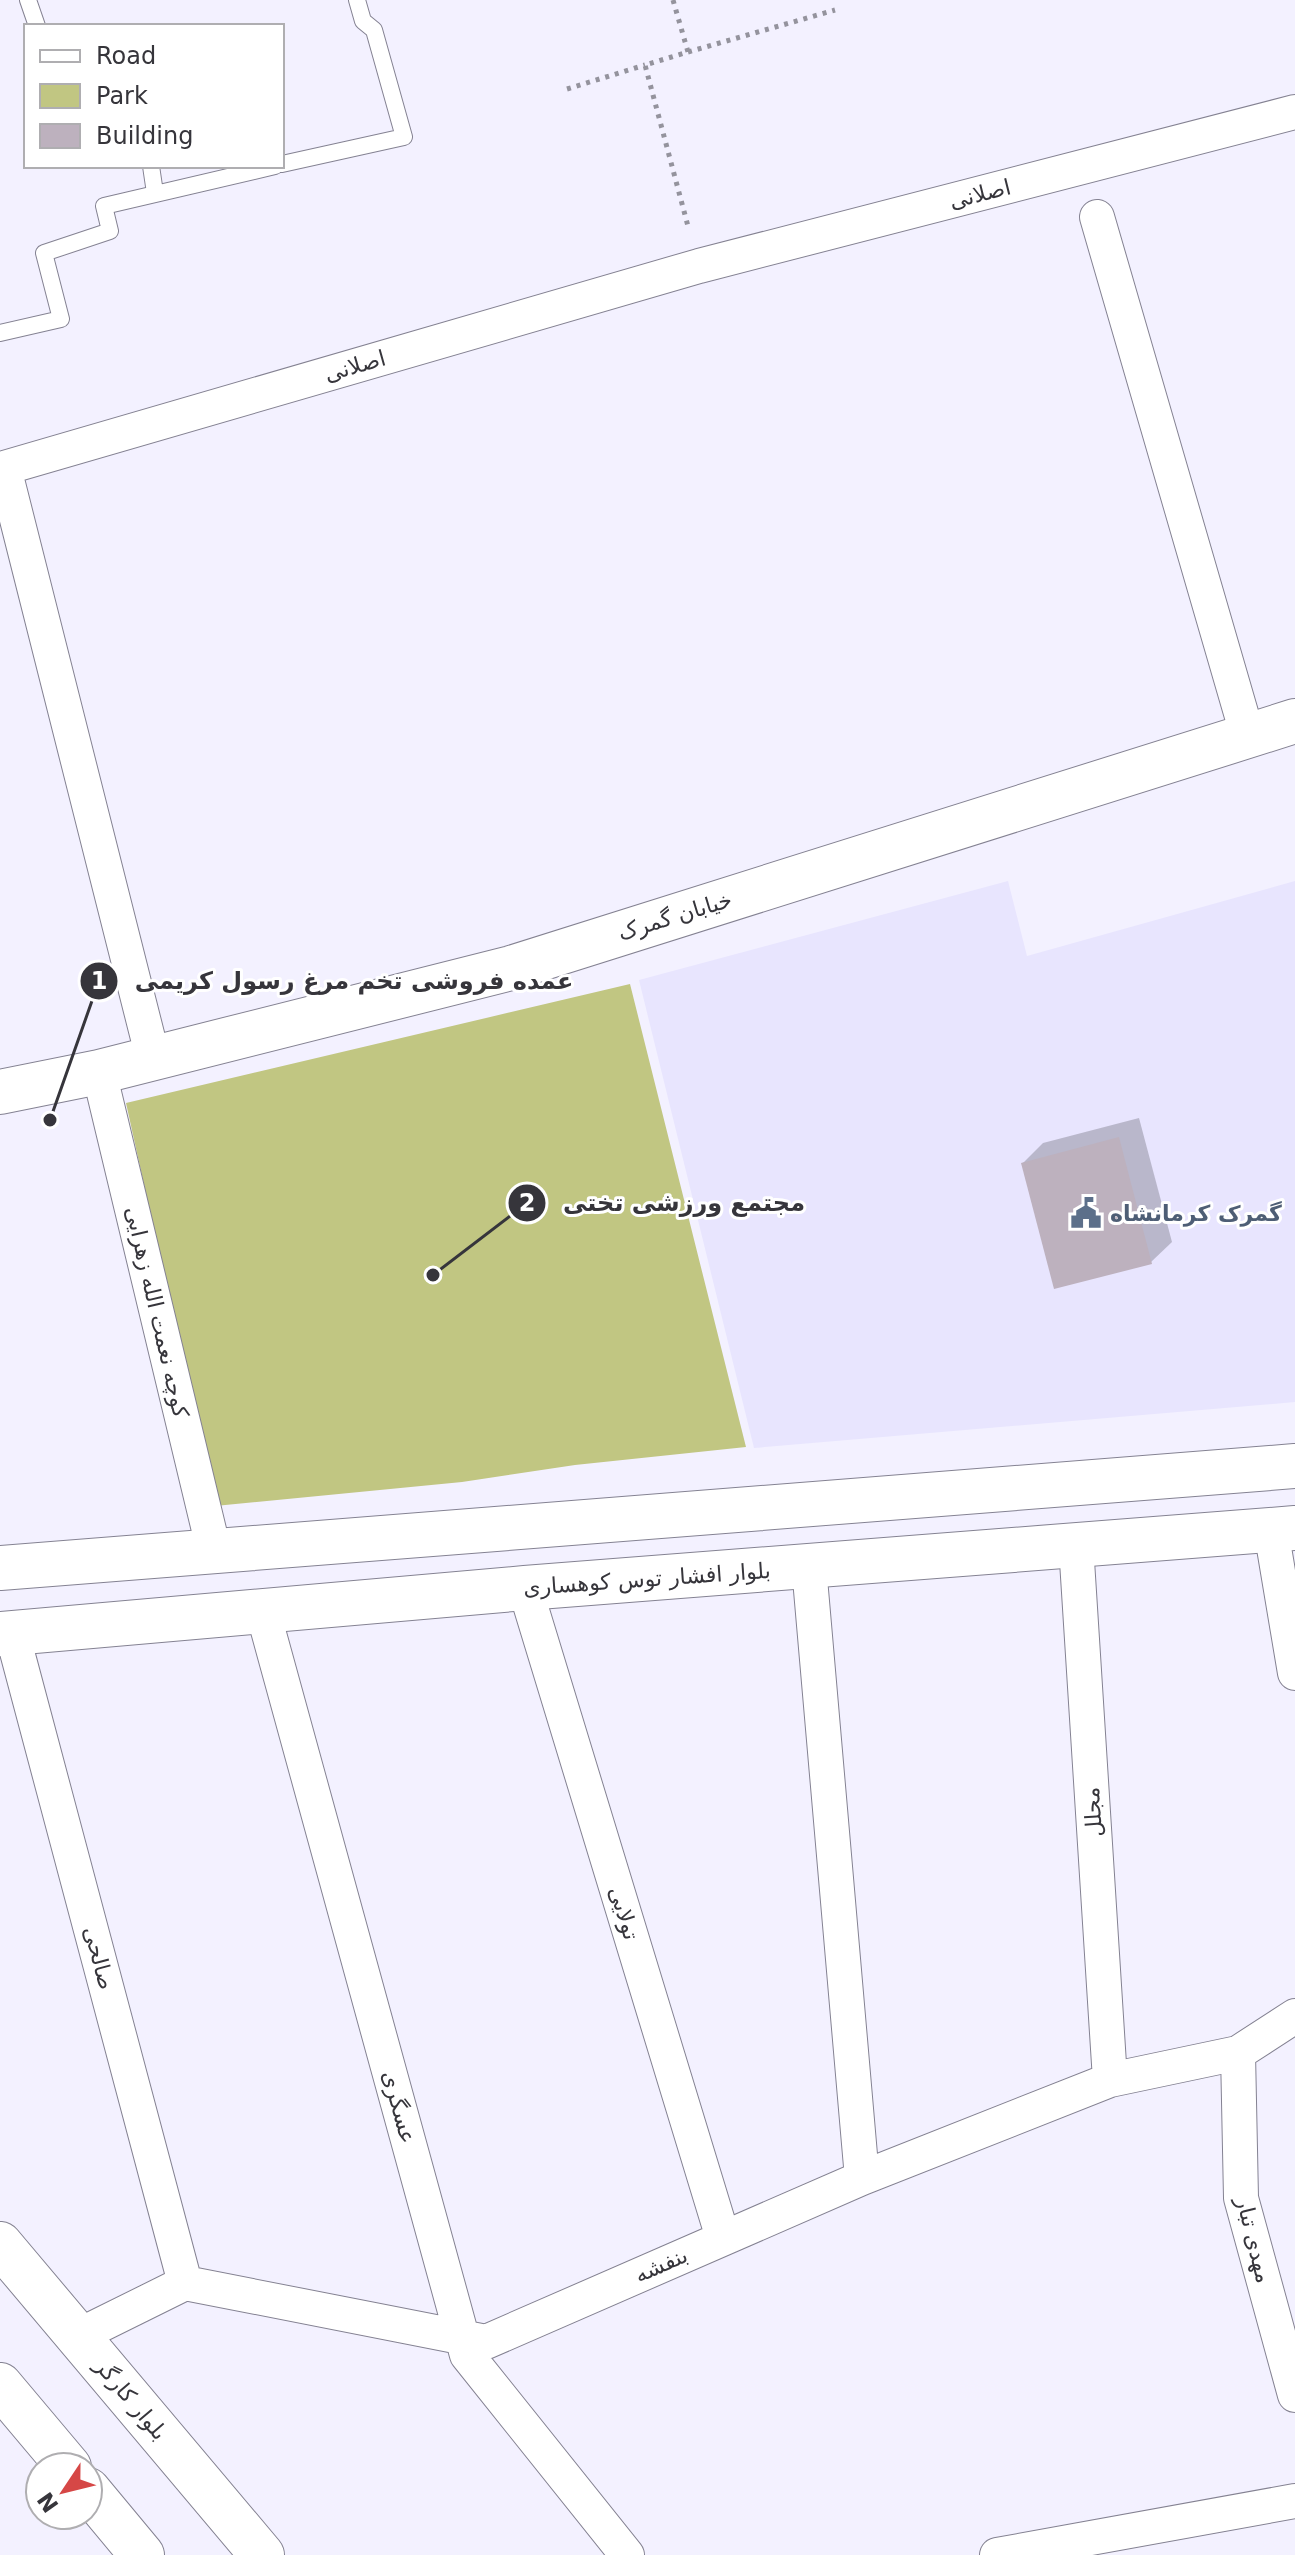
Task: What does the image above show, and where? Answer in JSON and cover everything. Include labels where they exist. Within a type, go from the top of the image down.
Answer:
[{"type":"main road","name":"خیابان گمرک","points":[[0,1092],[99,1072],[511,968],[1295,721]]},
{"type":"main road","points":[[0,1568],[1295,1466]]},
{"type":"main road","name":"بلوار افشار توس کوهساری","points":[[6,1634],[525,1588],[1283,1529]]},
{"type":"main road","name":"بلوار کارگر","points":[[0,2244],[262,2555]]},
{"type":"main road","points":[[0,2385],[56,2451]]},
{"type":"main road","points":[[104,2509],[142,2555]]},
{"type":"street","name":"اصلانی","points":[[153,1058],[4,468],[699,266],[1295,112]]},
{"type":"street","points":[[1097,217],[1248,737]]},
{"type":"street","name":"کوچه نعمت الله زهرایی","points":[[99,1072],[214,1551]]},
{"type":"street","points":[[1283,1529],[1295,1673]]},
{"type":"street","name":"مجلل","points":[[1076,1545],[1110,2080]]},
{"type":"street","points":[[809,1567],[862,2178]]},
{"type":"street","name":"تولایی","points":[[525,1588],[723,2238]]},
{"type":"street","name":"عسگری","points":[[263,1612],[467,2355],[627,2555]]},
{"type":"street","name":"صالحی","points":[[6,1634],[185,2283]]},
{"type":"street","points":[[1238,2053],[1295,2016]]},
{"type":"street","name":"بنفشه","points":[[185,2283],[486,2342],[862,2178],[1110,2080],[1238,2053]]},
{"type":"street","name":"مهدی تبار","points":[[1238,2053],[1241,2198],[1293,2378]]},
{"type":"street","points":[[78,2336],[185,2283]]},
{"type":"street","points":[[997,2555],[1053,2550],[1295,2501]]},
{"type":"lane","points":[[28,0],[36,24]]},
{"type":"lane","points":[[284,164],[404,137],[374,30],[363,21],[357,0]]},
{"type":"lane","points":[[151,168],[155,193]]},
{"type":"lane","points":[[0,333],[61,319],[44,253],[110,231],[104,206],[266,168]]},
{"type":"path","points":[[673,0],[688,52]]},
{"type":"path","points":[[567,89],[835,10]]},
{"type":"path","points":[[645,65],[699,266]]},
{"type":"shaded area","points":[[1008,881],[1027,956],[1295,881],[1295,1402],[754,1448],[639,980]]},
{"type":"green space","points":[[630,984],[746,1447],[575,1465],[462,1482],[215,1506],[126,1103]]},
{"type":"building","name":"گمرک کرمانشاه","points":[[1119,1137],[1152,1264],[1054,1289],[1021,1163]]},
{"type":"place","name":"عمده فروشی تخم مرغ رسول کریمی","points":[[50,1120]]},
{"type":"place","name":"گمرک کرمانشاه","points":[[1086,1213]]},
{"type":"place","name":"مجتمع ورزشی تختی","points":[[433,1275]]}]
